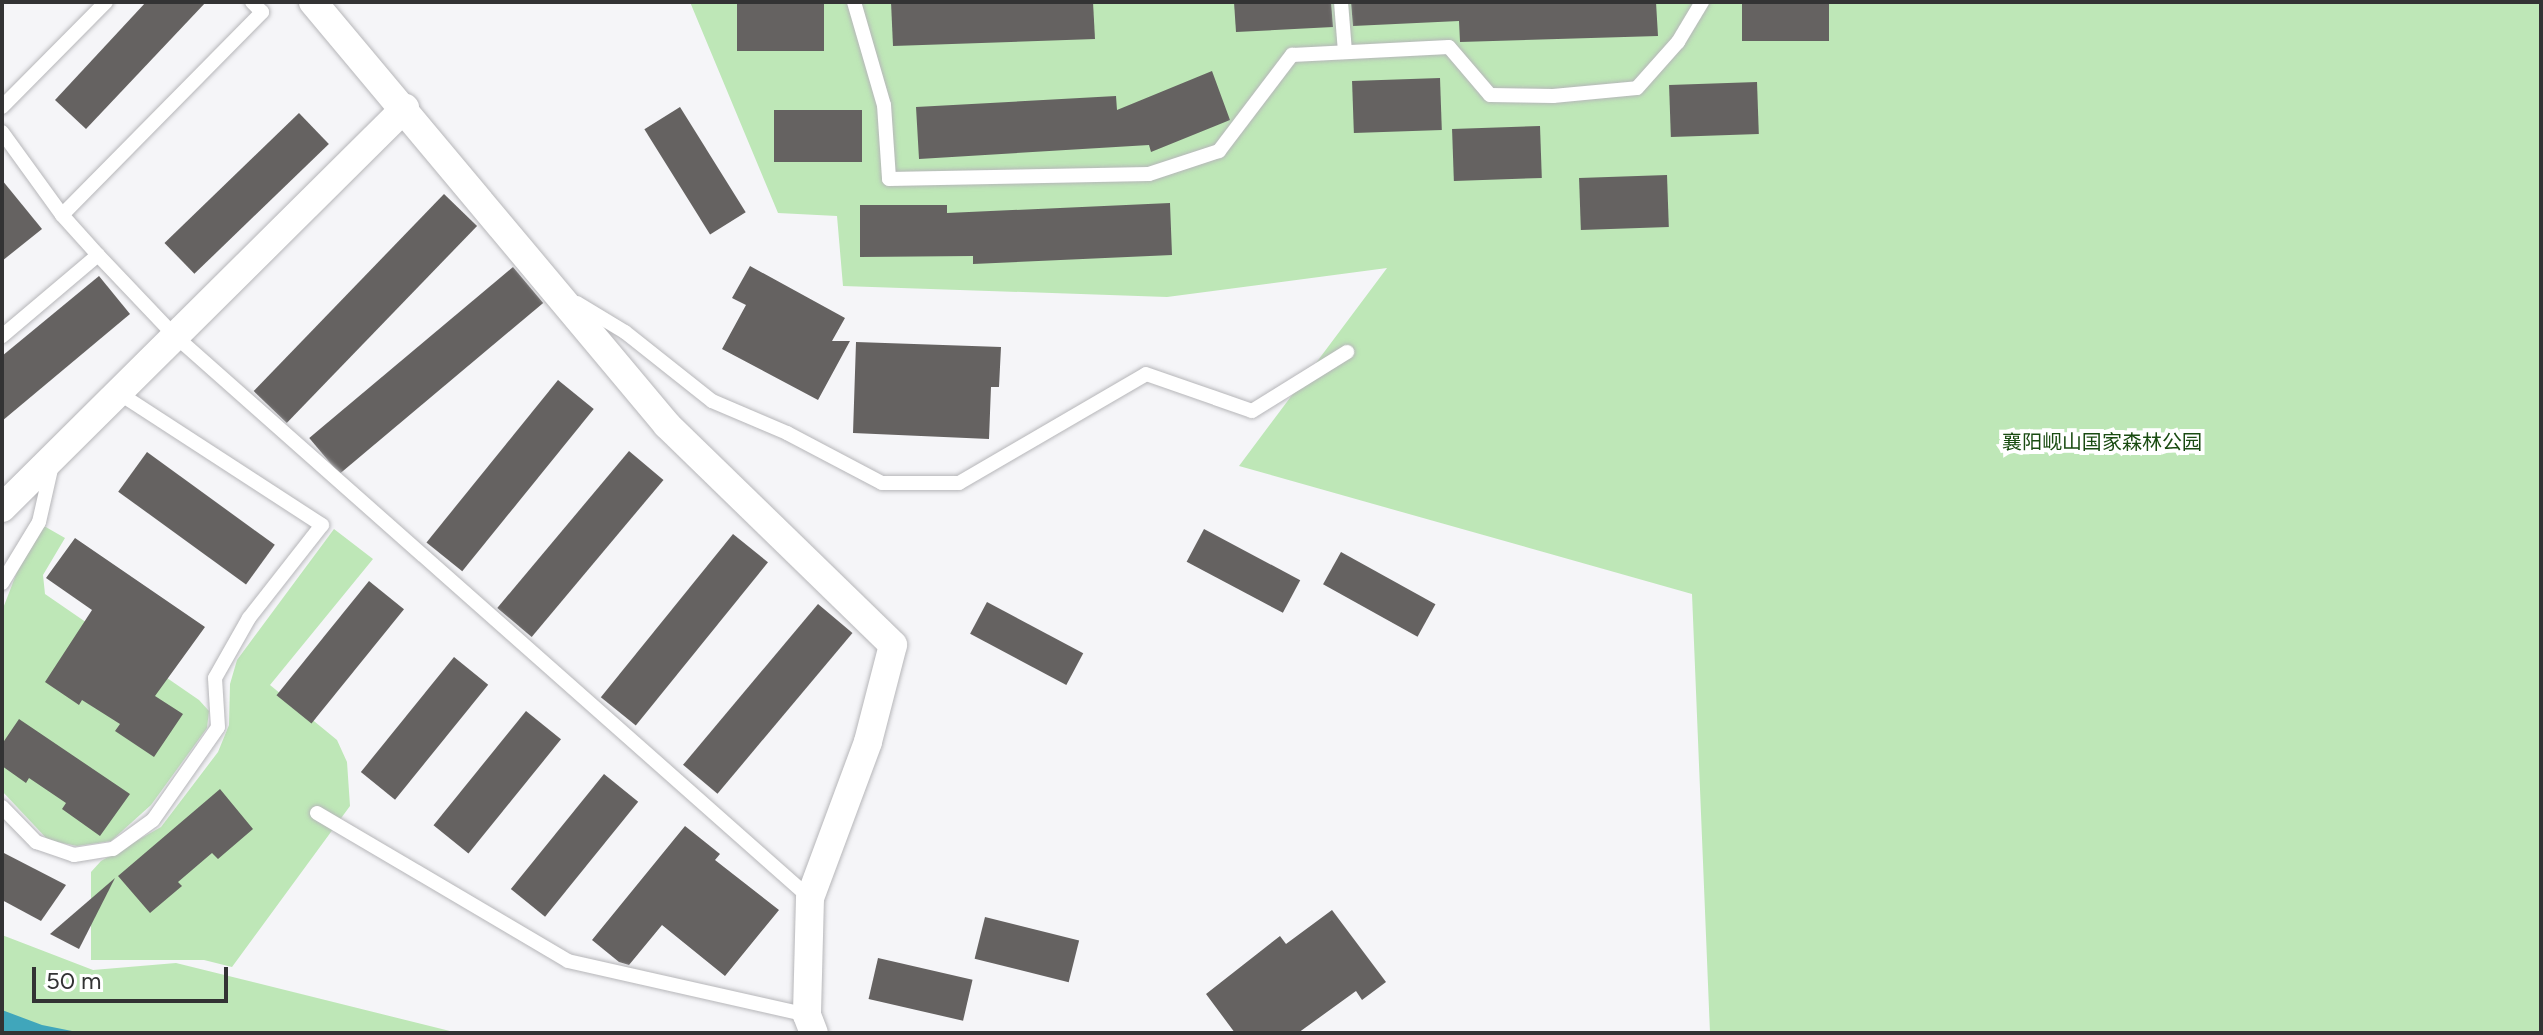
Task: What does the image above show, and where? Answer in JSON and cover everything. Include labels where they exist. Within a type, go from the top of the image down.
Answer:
[{"type":"street","points":[[313,2],[405,108],[667,425],[893,645],[868,742],[810,898],[810,1024]]},
{"type":"street","points":[[2,508],[405,108]]},
{"type":"lane","points":[[2,107],[106,2]]},
{"type":"lane","points":[[62,215],[262,12],[252,2]]},
{"type":"lane","points":[[854,2],[884,105],[889,179],[1149,174],[1219,151],[1292,55],[1449,47],[1490,95],[1553,96],[1637,88],[1678,42],[1702,2]]},
{"type":"lane","points":[[1341,2],[1345,52]]},
{"type":"lane","points":[[2,132],[6,150],[98,255],[174,335],[810,898]]},
{"type":"lane","points":[[2,336],[98,255]]},
{"type":"lane","points":[[556,290],[625,332],[712,401],[787,433],[882,483],[959,483],[1146,374],[1252,411],[1347,352]]},
{"type":"lane","points":[[2,807],[36,842],[74,855],[113,849],[153,820],[218,727],[215,678],[243,630],[322,525],[119,393]]},
{"type":"lane","points":[[2,583],[39,522],[54,457]]},
{"type":"lane","points":[[317,813],[568,961],[810,1024]]},
{"type":"green space","name":"襄阳岘山国家森林公园","points":[[690,2],[2541,2],[2541,1033],[1710,1033],[1692,594],[1239,466],[1387,268],[1167,297],[843,286],[837,216],[778,213]]},
{"type":"green space","points":[[44,526],[65,538],[43,575],[45,594],[199,700],[209,711],[207,728],[151,805],[111,841],[77,846],[48,840],[2,791],[2,611],[17,572]]},
{"type":"green space","points":[[334,529],[373,559],[270,685],[337,740],[347,762],[350,806],[232,967],[204,960],[91,960],[91,872],[101,861],[161,827],[218,752],[229,725],[230,684],[237,660]]},
{"type":"green space","points":[[2,935],[93,970],[176,963],[458,1033],[2,1033]]},
{"type":"water","points":[[2,1010],[42,1025],[82,1033],[2,1033]]},
{"type":"building","points":[[146,2],[206,2],[86,129],[55,100]]},
{"type":"building","points":[[737,2],[824,2],[824,51],[737,51]]},
{"type":"building","points":[[891,2],[1093,2],[1095,39],[893,46]]},
{"type":"building","points":[[1234,2],[1331,2],[1333,27],[1236,32]]},
{"type":"building","points":[[1351,2],[1656,2],[1658,36],[1460,42],[1459,21],[1353,26]]},
{"type":"building","points":[[1742,2],[1829,2],[1829,41],[1742,41]]},
{"type":"building","points":[[1212,71],[1230,120],[1151,152],[1149,145],[919,159],[916,107],[1116,96],[1117,110]]},
{"type":"building","points":[[1440,78],[1442,130],[1354,133],[1352,81]]},
{"type":"building","points":[[1757,82],[1759,134],[1671,137],[1669,85]]},
{"type":"building","points":[[680,107],[746,212],[710,234],[644,129]]},
{"type":"building","points":[[774,110],[862,110],[862,162],[774,162]]},
{"type":"building","points":[[299,113],[329,144],[194,274],[164,243]]},
{"type":"building","points":[[1540,126],[1542,178],[1454,181],[1452,129]]},
{"type":"building","points":[[1667,175],[1669,227],[1581,230],[1579,178]]},
{"type":"building","points":[[2,180],[42,229],[2,261]]},
{"type":"building","points":[[444,194],[477,226],[287,423],[254,391]]},
{"type":"building","points":[[1170,203],[1172,255],[973,264],[973,256],[860,257],[860,205],[947,205],[947,213]]},
{"type":"building","points":[[750,266],[845,318],[832,341],[850,341],[818,400],[722,349],[746,305],[732,298]]},
{"type":"building","points":[[513,267],[543,303],[339,474],[309,438]]},
{"type":"building","points":[[99,276],[130,314],[2,421],[2,356]]},
{"type":"building","points":[[856,342],[1001,347],[999,387],[991,387],[989,439],[853,433]]},
{"type":"building","points":[[558,380],[594,409],[462,571],[426,542]]},
{"type":"building","points":[[629,451],[663,480],[532,637],[497,608]]},
{"type":"building","points":[[147,452],[275,545],[246,585],[118,492]]},
{"type":"building","points":[[1204,529],[1300,580],[1283,613],[1187,562]]},
{"type":"building","points":[[733,534],[768,562],[636,726],[601,697]]},
{"type":"building","points":[[75,538],[205,627],[155,696],[183,714],[154,757],[115,731],[120,724],[82,700],[79,705],[45,682],[92,610],[46,578]]},
{"type":"building","points":[[1341,552],[1435,604],[1418,637],[1323,584]]},
{"type":"building","points":[[369,581],[404,609],[311,724],[276,695]]},
{"type":"building","points":[[987,602],[1083,653],[1066,685],[970,634]]},
{"type":"building","points":[[818,604],[852,633],[717,794],[683,765]]},
{"type":"building","points":[[454,657],[488,685],[395,800],[361,772]]},
{"type":"building","points":[[526,711],[561,739],[468,854],[433,825]]},
{"type":"building","points":[[19,719],[130,794],[100,836],[62,809],[66,803],[29,778],[26,783],[2,766],[2,744]]},
{"type":"building","points":[[604,774],[638,802],[545,917],[511,889]]},
{"type":"building","points":[[220,789],[253,829],[218,859],[212,853],[178,882],[182,886],[150,913],[118,876]]},
{"type":"building","points":[[685,826],[720,854],[715,860],[779,910],[725,976],[662,925],[629,965],[619,962],[592,940]]},
{"type":"building","points":[[2,852],[66,885],[41,921],[2,900]]},
{"type":"building","points":[[115,878],[79,949],[50,934]]},
{"type":"building","points":[[1332,910],[1386,982],[1362,1000],[1356,991],[1298,1033],[1235,1033],[1206,994],[1280,936],[1286,944]]},
{"type":"building","points":[[985,917],[1079,940],[1069,982],[975,959]]},
{"type":"building","points":[[878,958],[973,980],[963,1021],[869,999]]}]
